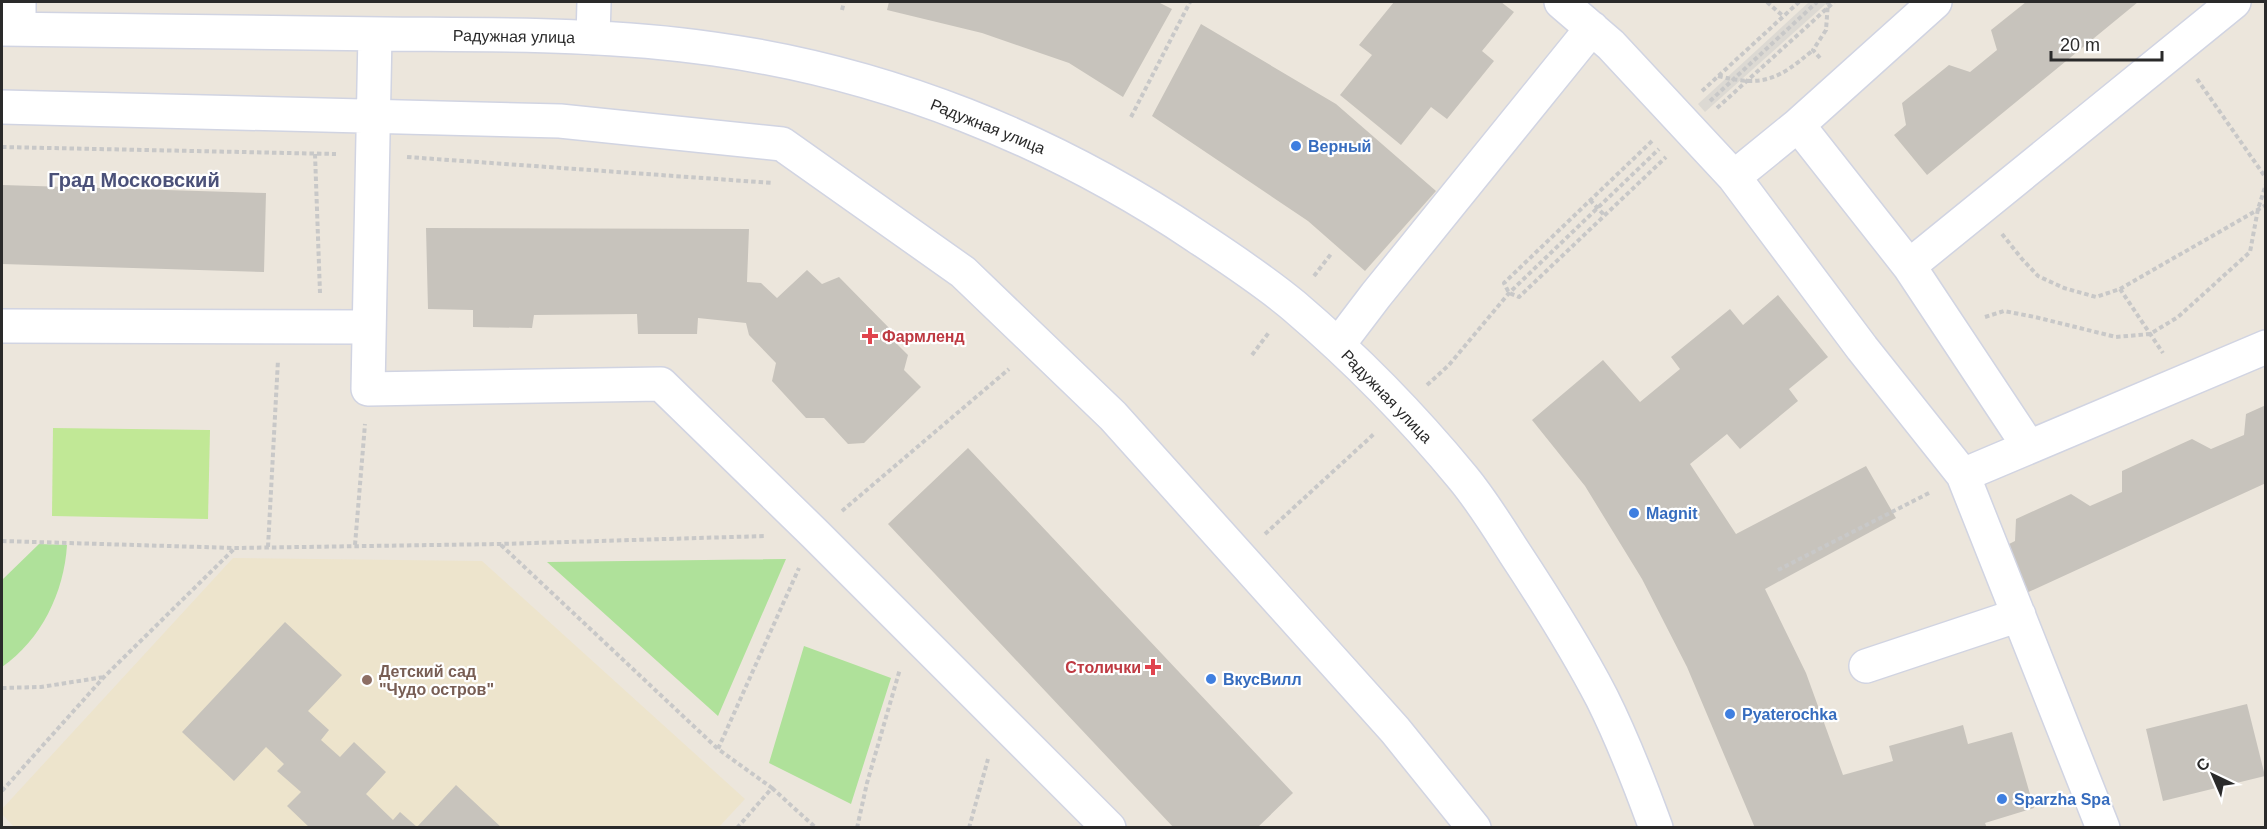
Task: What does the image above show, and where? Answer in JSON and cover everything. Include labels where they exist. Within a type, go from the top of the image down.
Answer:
[{"type":"street","points":[[593,38],[594,2]]},
{"type":"street","points":[[1561,2],[1611,45],[1734,177],[1862,348],[1964,475],[2103,828]]},
{"type":"street","points":[[1734,177],[1798,125],[1935,2]]},
{"type":"street","points":[[1909,267],[2234,2]]},
{"type":"street","name":"Радужная улица","points":[[13,20],[375,34],[593,38],[718,49],[834,72],[893,89],[1004,130],[1081,166],[1154,208],[1255,276],[1292,304],[1338,345],[1402,408],[1466,481],[1530,575],[1601,696],[1634,766],[1656,828]]},
{"type":"street","points":[[1338,345],[1592,28]]},
{"type":"street","points":[[375,34],[368,389],[661,384],[815,534],[1109,828]]},
{"type":"street","points":[[2,107],[560,122],[782,144],[963,272],[1113,416],[1395,730],[1474,828]]},
{"type":"street","points":[[1798,125],[1909,267],[2029,447]]},
{"type":"street","points":[[2,326],[369,327]]},
{"type":"street","points":[[1964,475],[2265,347]]},
{"type":"street","points":[[1866,666],[2019,615]]},
{"type":"path","points":[[843,10],[844,2]]},
{"type":"path","points":[[1131,117],[1190,2]]},
{"type":"path","points":[[1767,2],[1783,16]]},
{"type":"path","points":[[1449,365],[1509,293],[1684,124],[1817,2]]},
{"type":"path","points":[[1718,76],[1746,82],[1770,79],[1791,69],[1813,50],[1826,30],[1828,2]]},
{"type":"path","points":[[2176,49],[2265,178]]},
{"type":"path","points":[[1813,50],[1844,83]]},
{"type":"path","points":[[2,147],[373,155],[784,183]]},
{"type":"path","points":[[315,154],[321,327]]},
{"type":"path","points":[[1950,329],[2004,311],[2116,337],[2150,334],[2178,316],[2250,252],[2265,184]]},
{"type":"path","points":[[1590,200],[1605,216]]},
{"type":"path","points":[[1982,207],[2038,276],[2064,288],[2096,297],[2120,289],[2265,205]]},
{"type":"path","points":[[2120,289],[2183,382]]},
{"type":"path","points":[[268,548],[280,327]]},
{"type":"path","points":[[1009,369],[1017,376]]},
{"type":"path","points":[[355,545],[368,389]]},
{"type":"path","points":[[1240,557],[1357,450]]},
{"type":"path","points":[[1778,570],[1964,475]]},
{"type":"path","points":[[2,541],[268,548],[500,544],[815,534]]},
{"type":"path","points":[[500,544],[718,749]]},
{"type":"path","points":[[2,791],[104,677],[235,548]]},
{"type":"path","points":[[857,828],[867,783],[912,631]]},
{"type":"path","points":[[2,688],[41,687],[104,677]]},
{"type":"path","points":[[969,828],[1000,719]]},
{"type":"path","points":[[772,788],[816,828]]},
{"type":"shaded area","points":[[1809,2],[1828,2],[1705,112],[1698,104]]},
{"type":"shaded area","name":"Детский сад \"Чудо остров\"","points":[[233,558],[482,561],[745,799],[718,828],[15,828],[2,814],[2,809]]},
{"type":"green space","points":[[53,428],[210,430],[208,519],[52,516]]},
{"type":"green space","points":[[39,544],[67,545],[61,581],[48,614],[39,629],[16,656],[2,667],[2,580]]},
{"type":"green space","points":[[786,559],[718,716],[547,562]]},
{"type":"green space","points":[[804,646],[891,678],[851,804],[769,763]]},
{"type":"building","points":[[889,2],[1158,2],[1172,9],[1123,97],[1069,63],[982,33],[887,10]]},
{"type":"building","points":[[1394,2],[1501,2],[1514,12],[1482,51],[1494,61],[1447,119],[1431,107],[1401,145],[1340,95],[1372,55],[1359,45]]},
{"type":"building","points":[[2026,2],[2138,2],[1927,175],[1894,135],[1906,125],[1902,103],[1949,65],[1970,72],[1997,50],[1991,30]]},
{"type":"building","points":[[1201,24],[1336,104],[1436,191],[1365,271],[1308,221],[1152,116]]},
{"type":"building","points":[[2,185],[266,193],[264,272],[2,264]]},
{"type":"building","points":[[426,228],[749,229],[747,282],[761,283],[777,298],[807,270],[822,284],[839,277],[896,335],[896,343],[908,355],[904,370],[921,387],[864,443],[848,444],[824,418],[806,418],[772,381],[776,363],[749,335],[746,323],[698,318],[697,334],[638,334],[637,314],[534,315],[532,328],[473,327],[473,310],[428,309]]},
{"type":"building","points":[[1778,295],[1828,357],[1789,389],[1798,401],[1740,449],[1727,434],[1690,464],[1736,534],[1866,466],[1896,518],[1765,589],[1806,673],[1843,775],[1893,761],[1889,746],[1963,725],[1968,744],[2012,732],[2034,808],[1985,823],[1987,828],[1755,828],[1687,667],[1642,579],[1585,486],[1532,420],[1603,360],[1640,402],[1680,369],[1671,357],[1730,309],[1743,325]]},
{"type":"building","points":[[2266,405],[2266,483],[2022,595],[2001,548],[2015,541],[2016,519],[2071,494],[2090,506],[2122,492],[2122,471],[2192,439],[2211,449],[2244,435],[2246,414]]},
{"type":"building","points":[[968,448],[1293,793],[1257,828],[1174,828],[888,524]]},
{"type":"building","points":[[285,622],[342,675],[308,711],[329,730],[321,740],[340,757],[354,742],[386,772],[366,794],[393,820],[400,812],[417,827],[456,785],[502,828],[310,828],[287,806],[301,792],[277,771],[284,764],[266,747],[234,781],[182,732]]},
{"type":"building","points":[[2247,704],[2265,776],[2163,801],[2146,729]]},
{"type":"place","name":"Верный","points":[[1296,146]]},
{"type":"place","name":"Фармленд","points":[[870,336]]},
{"type":"place","name":"Magnit","points":[[1634,513]]},
{"type":"place","name":"Столички","points":[[1153,667]]},
{"type":"place","name":"ВкусВилл","points":[[1211,679]]},
{"type":"place","name":"Детский сад \"Чудо остров\"","points":[[367,680]]},
{"type":"place","name":"Pyaterochka","points":[[1730,714]]},
{"type":"place","name":"Sparzha Spa","points":[[2002,799]]},
{"type":"district","name":"Град Московский","points":[[134,180]]}]
